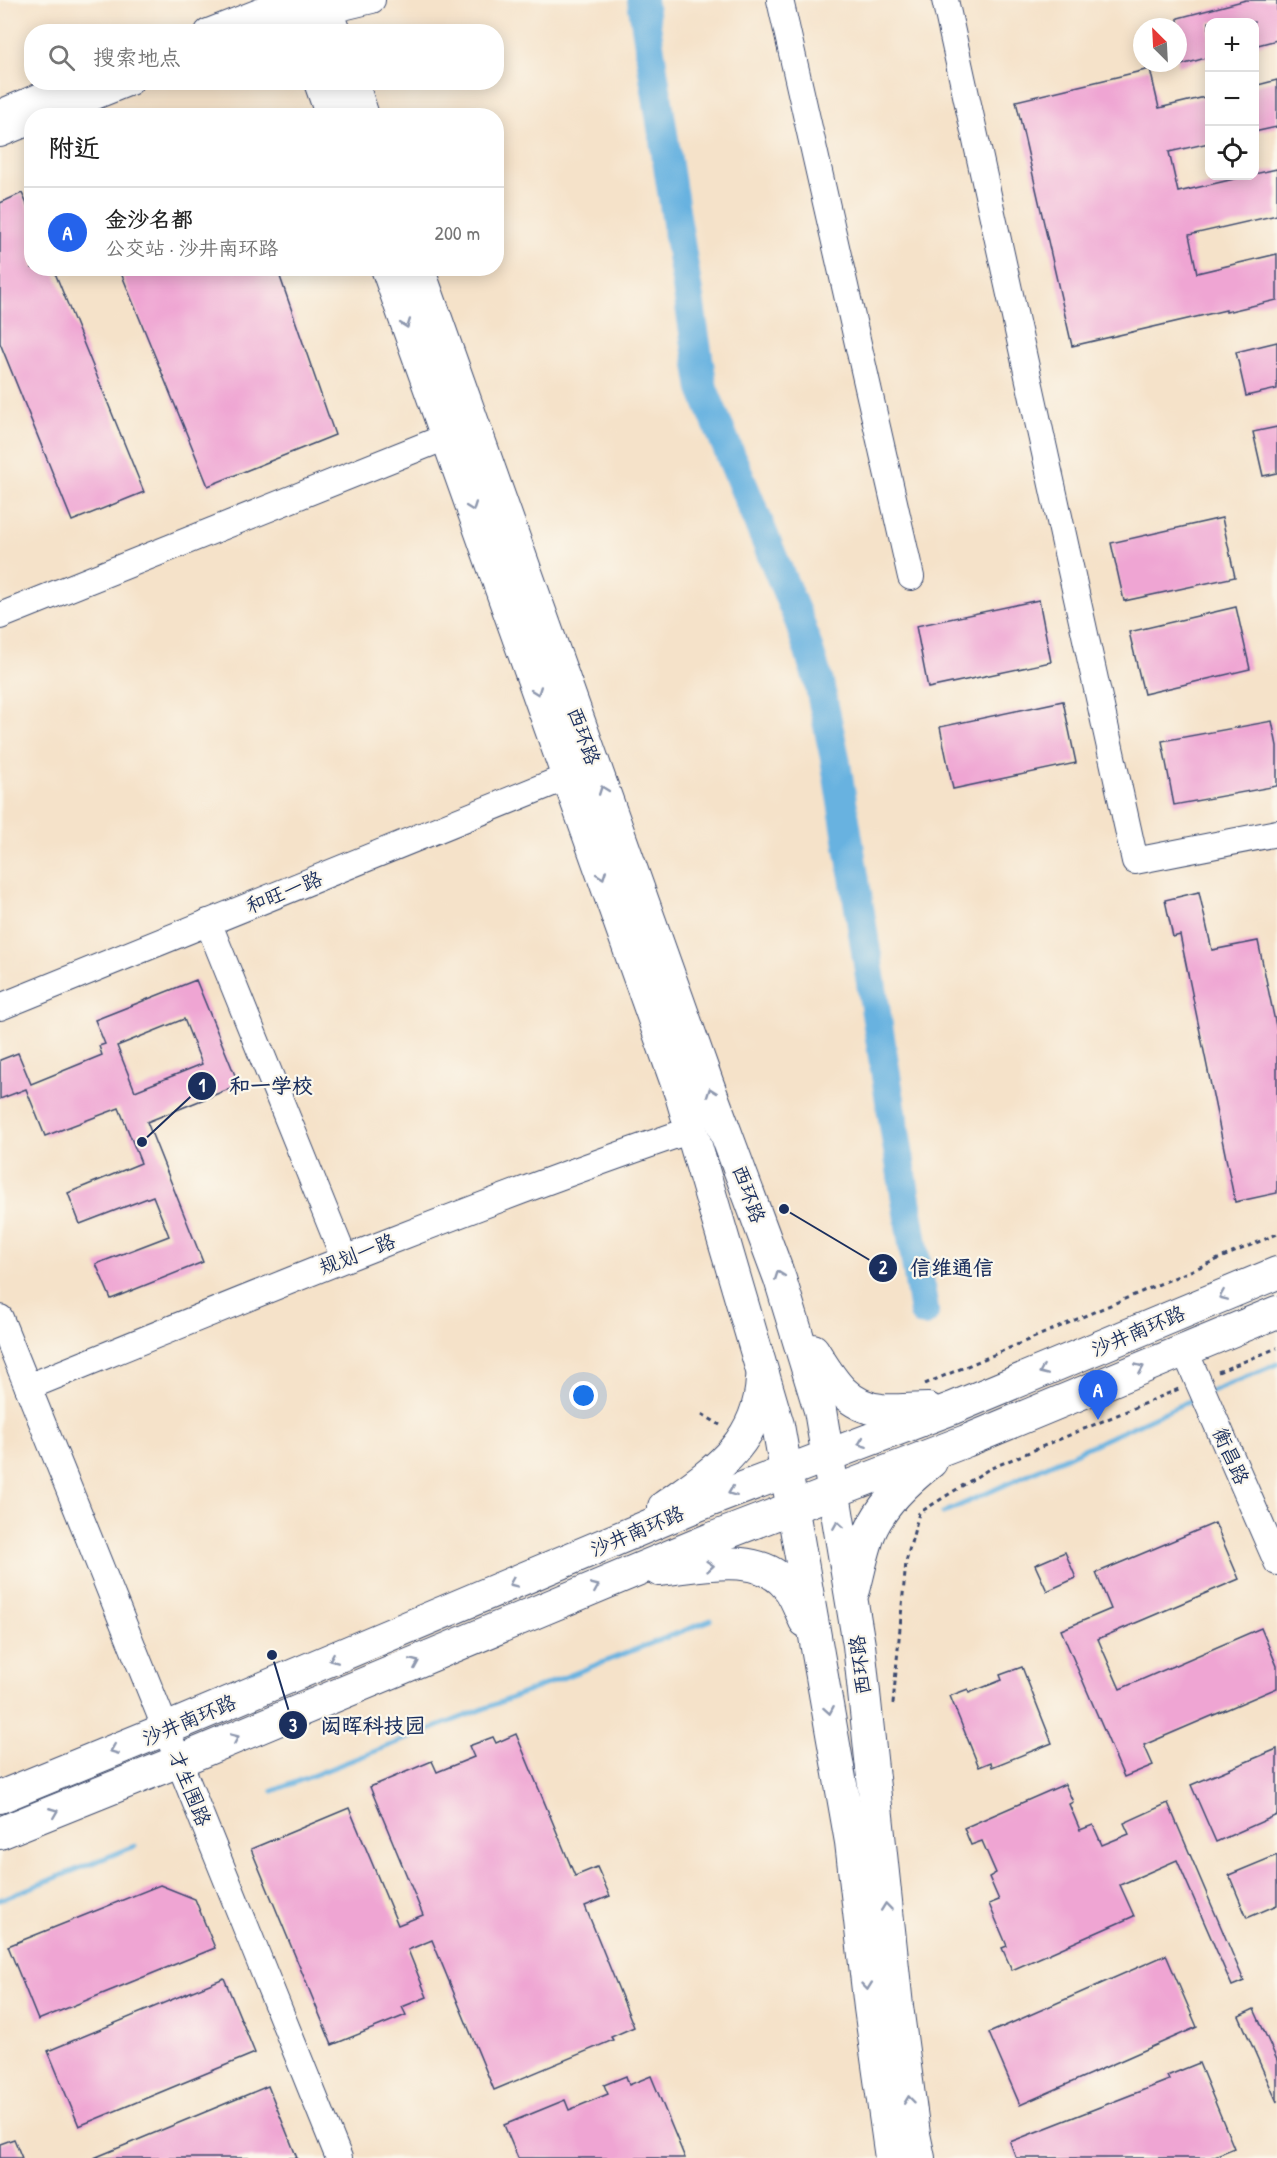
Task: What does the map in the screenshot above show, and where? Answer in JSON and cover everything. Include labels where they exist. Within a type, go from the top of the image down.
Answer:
[{"type":"main road","points":[[323,90],[329,108]]},
{"type":"main road","points":[[355,90],[360,108]]},
{"type":"main road","name":"西环路","points":[[390,276],[681,1095],[778,1425],[851,1842],[870,2008],[891,2158]]},
{"type":"main road","name":"西环路","points":[[421,276],[795,1322],[820,1410],[859,1645],[897,2006],[919,2158]]},
{"type":"main road","name":"沙井南环路","points":[[0,1797],[166,1730],[620,1538],[953,1408],[1277,1273]]},
{"type":"main road","name":"沙井南环路","points":[[0,1833],[179,1761],[630,1572],[966,1442],[1277,1312]]},
{"type":"main road","points":[[795,1322],[837,1388],[850,1399],[864,1406],[881,1410],[953,1408]]},
{"type":"main road","points":[[620,1538],[718,1468],[730,1456],[741,1443],[754,1415],[759,1401],[762,1372]]},
{"type":"main road","points":[[851,1600],[870,1531],[890,1501],[931,1461],[966,1442]]},
{"type":"main road","points":[[630,1572],[736,1563],[751,1564],[765,1569],[788,1587],[819,1652]]},
{"type":"street","points":[[251,24],[372,0]]},
{"type":"street","points":[[780,0],[911,577]]},
{"type":"street","points":[[945,0],[1135,861],[1277,833]]},
{"type":"street","points":[[282,24],[309,13]]},
{"type":"street","points":[[0,112],[54,90]]},
{"type":"street","points":[[66,108],[110,90]]},
{"type":"street","points":[[0,134],[24,125]]},
{"type":"street","points":[[0,616],[446,437]]},
{"type":"street","name":"和旺一路","points":[[0,1007],[567,777]]},
{"type":"street","points":[[208,922],[344,1258]]},
{"type":"street","name":"规划一路","points":[[28,1388],[344,1258],[615,1156],[691,1130]]},
{"type":"street","name":"才生围路","points":[[0,1318],[339,2158]]},
{"type":"street","name":"衡昌路","points":[[1184,1349],[1277,1562]]},
{"type":"path","points":[[920,1386],[1277,1234]]},
{"type":"path","points":[[893,1704],[906,1562],[920,1514],[989,1469],[1277,1348]]},
{"type":"path","points":[[702,1414],[720,1425]]},
{"type":"building","points":[[1246,0],[1277,0],[1277,40],[1259,45],[1259,18],[1205,18],[1205,58],[1187,63],[1187,18],[1178,18]]},
{"type":"building","points":[[1137,72],[1151,72],[1159,108],[1205,97],[1205,144],[1169,152],[1178,192],[1230,180],[1259,180],[1259,173],[1277,169],[1277,215],[1189,235],[1197,273],[1277,254],[1277,300],[1072,346],[1016,101]]},
{"type":"building","points":[[1277,80],[1277,127],[1259,131],[1259,126],[1259,85]]},
{"type":"building","points":[[22,193],[24,198],[24,276],[56,276],[144,492],[72,521],[0,343],[0,203]]},
{"type":"building","points":[[122,276],[280,276],[335,435],[208,486]]},
{"type":"building","points":[[1277,342],[1277,389],[1246,396],[1236,352]]},
{"type":"building","points":[[1277,427],[1277,473],[1263,476],[1253,432]]},
{"type":"building","points":[[1222,518],[1235,577],[1124,601],[1111,543]]},
{"type":"building","points":[[1039,600],[1051,662],[928,688],[916,626]]},
{"type":"building","points":[[1236,607],[1250,669],[1144,694],[1129,632]]},
{"type":"building","points":[[1063,701],[1076,763],[953,789],[940,727]]},
{"type":"building","points":[[1272,721],[1277,746],[1277,786],[1174,805],[1162,741]]},
{"type":"building","points":[[1199,892],[1212,950],[1258,941],[1277,1031],[1277,1193],[1235,1202],[1180,935],[1173,937],[1165,900]]},
{"type":"building","points":[[196,980],[239,1085],[147,1122],[203,1262],[111,1299],[96,1264],[169,1236],[153,1196],[80,1224],[68,1193],[141,1163],[119,1108],[45,1136],[26,1089],[0,1099],[0,1060],[18,1053],[31,1084],[102,1055],[99,1046],[105,1044],[95,1020]],"holes":[[[184,1019],[202,1064],[135,1091],[117,1046]]]},
{"type":"building","points":[[1215,1523],[1239,1579],[1098,1639],[1120,1689],[1261,1628],[1277,1666],[1277,1688],[1144,1745],[1153,1765],[1124,1777],[1061,1630],[1111,1609],[1096,1573]]},
{"type":"building","points":[[1065,1552],[1076,1578],[1047,1591],[1035,1565]]},
{"type":"building","points":[[1022,1667],[1052,1743],[992,1767],[991,1762],[979,1767],[950,1696],[968,1689],[969,1693],[1002,1680],[1000,1675]]},
{"type":"building","points":[[516,1734],[575,1876],[597,1867],[610,1896],[585,1906],[634,2027],[611,2037],[613,2040],[494,2090],[432,1940],[408,1950],[427,1997],[402,2007],[406,2015],[332,2045],[251,1849],[349,1808],[398,1925],[423,1915],[370,1787],[432,1761],[437,1772],[474,1757],[469,1746],[493,1737],[496,1743]]},
{"type":"building","points":[[1277,1749],[1277,1815],[1216,1842],[1191,1785]]},
{"type":"building","points":[[1065,1784],[1073,1802],[1069,1804],[1080,1830],[1093,1825],[1102,1845],[1129,1834],[1124,1823],[1168,1803],[1244,1981],[1232,1986],[1177,1860],[1120,1885],[1134,1916],[1012,1970],[1002,1948],[1007,1946],[989,1904],[999,1900],[989,1877],[996,1873],[982,1841],[971,1845],[964,1828]]},
{"type":"building","points":[[1277,1855],[1277,1905],[1247,1918],[1229,1875]]},
{"type":"building","points":[[160,1885],[195,1899],[215,1948],[38,2020],[8,1946]]},
{"type":"building","points":[[1166,1955],[1197,2027],[1020,2105],[989,2033]]},
{"type":"building","points":[[224,1978],[255,2053],[79,2126],[48,2051]]},
{"type":"building","points":[[1254,2009],[1277,2060],[1277,2102],[1239,2016]]},
{"type":"building","points":[[1199,2063],[1234,2148],[1210,2158],[1016,2158],[1010,2142],[1169,2080],[1167,2076]]},
{"type":"building","points":[[626,2076],[629,2085],[651,2076],[685,2158],[518,2158],[504,2125],[565,2100],[569,2110],[608,2094],[604,2085]]},
{"type":"building","points":[[268,2086],[297,2158],[94,2158]]},
{"type":"building","points":[[14,2139],[22,2158],[0,2158],[0,2144]]},
{"type":"waterway","points":[[642,0],[703,389],[800,623],[819,683],[835,758],[924,1312]]},
{"type":"waterway","points":[[1209,1392],[1277,1364]]},
{"type":"waterway","points":[[943,1513],[1198,1397]]},
{"type":"waterway","points":[[273,1791],[711,1620]]},
{"type":"waterway","points":[[0,1900],[135,1846]]},
{"type":"place","name":"和一学校","points":[[142,1142]]},
{"type":"place","name":"信维通信","points":[[784,1209]]},
{"type":"place","name":"金沙名都","points":[[1098,1420]]},
{"type":"place","name":"闳晖科技园","points":[[272,1655]]}]
